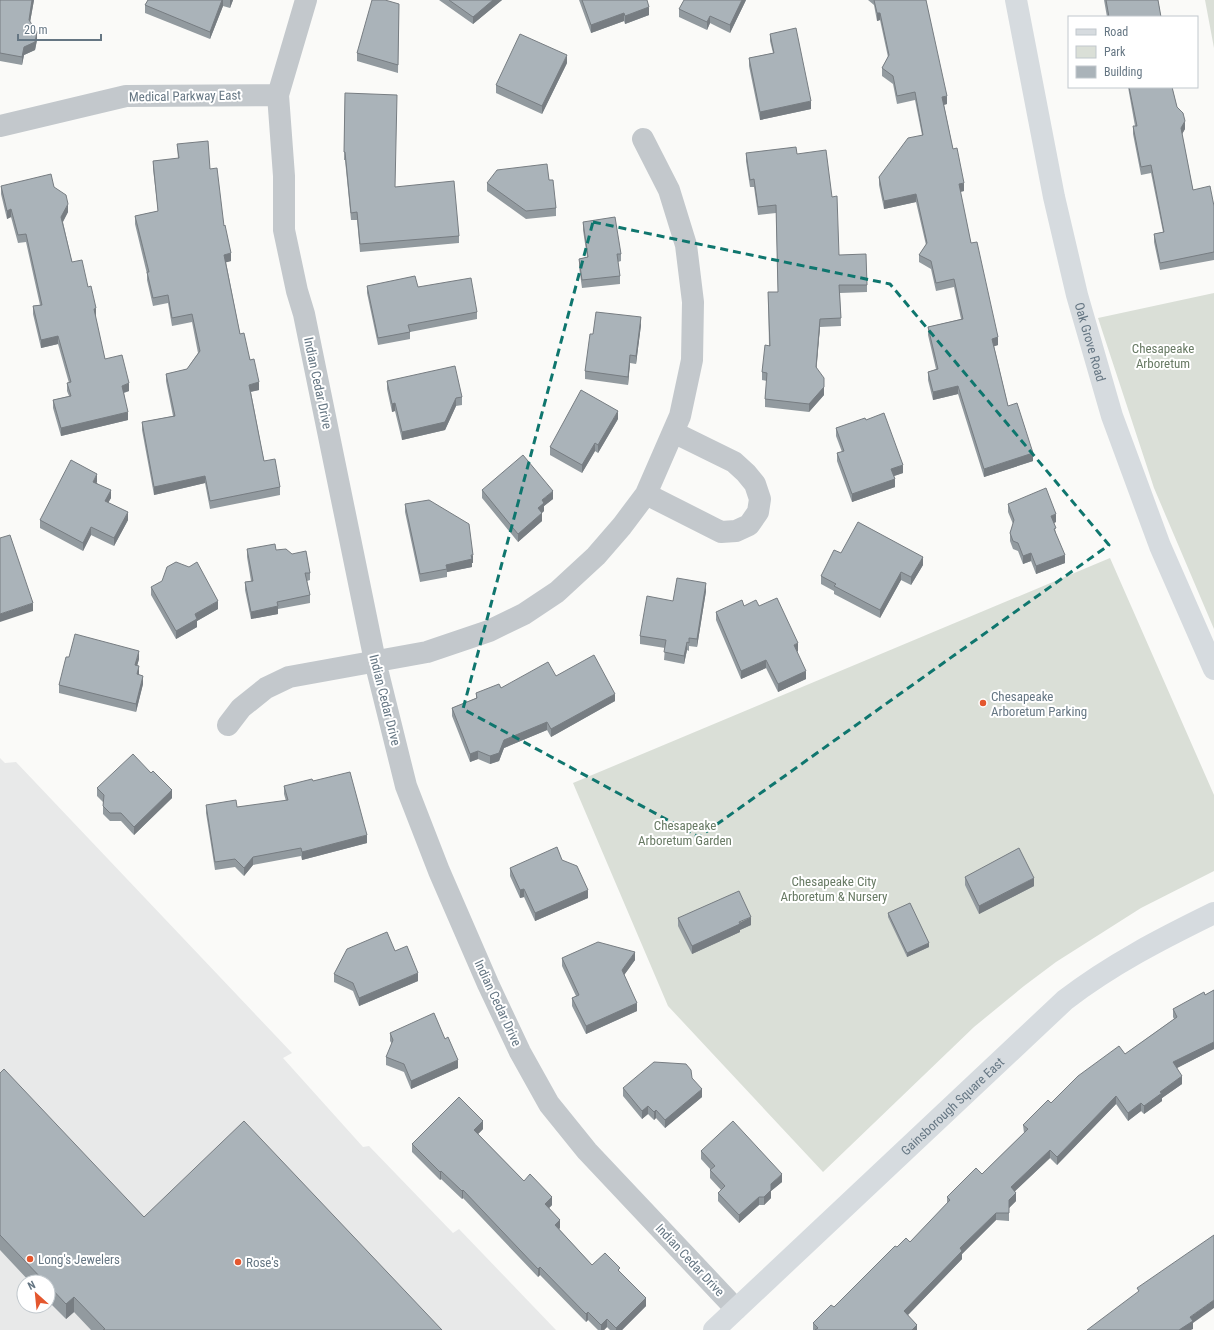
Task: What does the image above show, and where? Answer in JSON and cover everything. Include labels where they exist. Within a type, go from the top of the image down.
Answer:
[{"type":"street","name":"Indian Cedar Drive","points":[[306,0],[278,95],[284,176],[284,230],[297,292],[304,314],[375,661],[406,786],[416,815],[488,984],[520,1052],[549,1104],[587,1151],[736,1309]]},
{"type":"street","name":"Oak Grove Road","points":[[1016,0],[1054,197],[1077,295],[1112,416],[1160,546],[1214,669]]},
{"type":"street","name":"Medical Parkway East","points":[[0,126],[126,96],[278,95]]},
{"type":"street","points":[[228,725],[241,708],[266,688],[289,677],[427,652],[464,641],[524,614],[557,592],[596,556],[622,526],[646,494],[680,416],[692,360],[693,302],[686,245],[669,190],[643,139]]},
{"type":"street","points":[[646,494],[721,532],[736,531],[748,525],[758,512],[760,499],[758,492],[755,484],[746,472],[734,462],[673,432]]},
{"type":"street","name":"Gainsborough Square East","points":[[714,1330],[1065,1000],[1095,976],[1157,941],[1214,912]]},
{"type":"highlighted area","points":[[593,222],[890,284],[1109,545],[699,837],[463,709]]},
{"type":"shaded area","points":[[0,758],[5,763],[16,762],[292,1053],[283,1058],[363,1147],[369,1146],[453,1233],[459,1229],[556,1330],[0,1330]]},
{"type":"green space","points":[[1205,0],[1214,0],[1214,48]]},
{"type":"green space","name":"Chesapeake Arboretum","points":[[1214,293],[1214,629],[1154,488],[1098,318]]},
{"type":"green space","name":"Chesapeake City Arboretum & Nursery","points":[[1110,558],[1214,795],[1214,871],[1141,908],[1056,962],[1024,986],[974,1027],[823,1172],[668,1006],[573,783]]},
{"type":"building","points":[[0,0],[32,0],[29,20],[37,32],[35,42],[24,47],[22,57],[0,53]]},
{"type":"building","points":[[148,0],[222,0],[210,32],[145,5]]},
{"type":"building","points":[[372,0],[385,0],[399,4],[398,65],[357,53]]},
{"type":"building","points":[[449,0],[493,0],[473,17]]},
{"type":"building","points":[[582,0],[647,0],[649,7],[625,16],[624,13],[591,25]]},
{"type":"building","points":[[684,0],[742,0],[730,25],[710,16],[707,22],[679,9]]},
{"type":"building","points":[[874,0],[926,0],[947,96],[942,97],[953,149],[957,148],[964,183],[959,184],[971,243],[977,242],[998,337],[992,339],[1008,406],[1017,403],[1033,453],[984,469],[958,386],[933,392],[928,372],[938,369],[928,327],[963,319],[954,279],[936,283],[931,261],[919,255],[927,243],[916,194],[884,201],[879,177],[908,138],[923,135],[915,92],[897,96],[893,76],[882,68],[889,55],[880,13],[877,13]]},
{"type":"building","points":[[1106,0],[1158,0],[1161,16],[1109,16]]},
{"type":"building","points":[[796,28],[811,101],[760,112],[749,58],[774,53],[770,34]]},
{"type":"building","points":[[520,34],[567,55],[542,106],[496,85]]},
{"type":"building","points":[[1129,88],[1172,88],[1177,107],[1183,113],[1185,121],[1181,128],[1193,190],[1210,186],[1214,206],[1214,252],[1160,263],[1154,234],[1164,232],[1151,165],[1141,167],[1133,126],[1137,126]]},
{"type":"building","points":[[345,93],[397,95],[395,187],[454,181],[459,236],[360,244],[357,212],[351,213],[344,152]]},
{"type":"building","points":[[208,141],[210,169],[217,168],[224,226],[225,225],[231,253],[224,255],[240,334],[244,333],[250,360],[254,359],[259,382],[249,385],[264,461],[275,459],[280,487],[210,501],[205,476],[154,487],[142,422],[175,416],[166,374],[187,369],[200,351],[192,314],[172,318],[168,295],[153,298],[147,272],[149,272],[135,216],[158,211],[153,161],[179,158],[177,144]]},
{"type":"building","points":[[796,147],[797,154],[826,150],[832,197],[837,196],[839,255],[866,254],[867,285],[839,285],[841,318],[820,319],[816,367],[824,378],[824,387],[809,404],[765,399],[767,373],[762,372],[765,345],[770,346],[768,292],[778,292],[776,205],[758,207],[754,179],[750,180],[746,153]]},
{"type":"building","points":[[547,164],[549,180],[553,180],[556,208],[526,211],[487,183],[497,170]]},
{"type":"building","points":[[51,174],[54,187],[66,195],[68,204],[61,217],[72,262],[82,260],[88,287],[91,286],[96,308],[94,309],[105,359],[122,355],[129,383],[122,386],[128,412],[61,428],[53,400],[71,396],[67,383],[71,382],[58,336],[41,340],[33,306],[42,305],[26,234],[18,235],[11,209],[7,211],[1,186]]},
{"type":"building","points":[[615,217],[621,254],[617,254],[620,276],[582,280],[579,259],[588,257],[583,222]]},
{"type":"building","points":[[415,276],[418,287],[471,278],[477,312],[408,325],[410,332],[378,338],[367,286]]},
{"type":"building","points":[[596,312],[641,317],[636,356],[630,355],[628,377],[585,371],[590,334],[593,334]]},
{"type":"building","points":[[455,366],[462,397],[456,398],[445,422],[402,432],[395,403],[392,404],[387,381]]},
{"type":"building","points":[[581,390],[618,411],[598,445],[595,443],[582,465],[550,447]]},
{"type":"building","points":[[884,413],[903,465],[891,469],[895,479],[852,494],[837,453],[844,451],[836,428],[865,418],[866,420]]},
{"type":"building","points":[[523,455],[553,491],[542,500],[544,503],[538,508],[542,513],[518,534],[482,490]]},
{"type":"building","points":[[71,460],[97,474],[93,482],[111,490],[105,501],[128,512],[114,538],[91,527],[83,543],[40,520]]},
{"type":"building","points":[[1046,488],[1056,514],[1051,516],[1056,528],[1054,529],[1065,555],[1036,566],[1031,553],[1023,556],[1018,543],[1013,541],[1010,533],[1014,520],[1008,504]]},
{"type":"building","points":[[429,500],[469,524],[473,555],[471,555],[472,559],[446,565],[447,569],[420,574],[405,504]]},
{"type":"building","points":[[858,522],[923,557],[911,577],[901,572],[880,610],[834,586],[836,584],[821,576],[834,550],[841,553]]},
{"type":"building","points":[[10,535],[33,603],[0,614],[0,538]]},
{"type":"building","points":[[275,544],[276,550],[286,549],[292,554],[306,551],[310,573],[305,573],[310,595],[277,602],[278,606],[251,612],[245,582],[253,581],[247,549]]},
{"type":"building","points":[[176,562],[189,567],[197,562],[218,601],[195,614],[197,619],[176,631],[151,587],[162,581],[167,567]]},
{"type":"building","points":[[677,578],[706,583],[697,639],[689,638],[689,643],[687,642],[684,656],[664,652],[666,640],[640,636],[647,596],[673,601]]},
{"type":"building","points":[[777,598],[798,643],[794,645],[806,671],[778,684],[766,660],[741,671],[716,612],[742,600],[744,606],[756,600],[759,606]]},
{"type":"building","points":[[75,634],[139,651],[135,665],[139,666],[137,674],[143,676],[136,704],[59,685],[66,657],[69,657]]},
{"type":"building","points":[[594,655],[615,694],[551,729],[547,722],[504,740],[499,753],[490,756],[478,751],[470,754],[452,708],[477,698],[476,693],[499,684],[501,688],[548,662],[556,676]]},
{"type":"building","points":[[133,754],[151,773],[153,771],[172,790],[134,827],[121,813],[110,813],[103,806],[104,795],[97,788]]},
{"type":"building","points":[[350,772],[367,835],[302,852],[301,848],[253,857],[244,868],[235,859],[215,862],[206,805],[236,800],[237,807],[288,800],[284,786]]},
{"type":"building","points":[[557,847],[562,860],[577,866],[588,890],[535,913],[524,889],[520,890],[510,868]]},
{"type":"building","points":[[1019,848],[1034,878],[979,906],[965,877]]},
{"type":"building","points":[[739,891],[751,917],[739,922],[740,924],[692,946],[678,918]]},
{"type":"building","points":[[910,903],[929,943],[907,953],[888,913]]},
{"type":"building","points":[[387,932],[395,951],[407,946],[418,973],[359,998],[353,983],[334,974],[347,949]]},
{"type":"building","points":[[598,942],[635,952],[622,970],[637,1003],[586,1026],[572,998],[579,995],[562,958]]},
{"type":"building","points":[[1214,990],[1214,1042],[1173,1062],[1182,1076],[1144,1106],[1141,1103],[1128,1113],[1116,1096],[1057,1157],[1050,1150],[1011,1187],[1016,1193],[1009,1200],[1009,1213],[996,1213],[960,1248],[962,1251],[904,1311],[917,1325],[912,1330],[815,1330],[818,1328],[813,1323],[831,1305],[834,1307],[895,1246],[897,1247],[906,1238],[910,1242],[950,1200],[947,1197],[976,1168],[982,1174],[1028,1129],[1023,1125],[1048,1100],[1051,1103],[1078,1076],[1119,1046],[1125,1054],[1177,1017],[1173,1009],[1204,992],[1205,995]]},
{"type":"building","points":[[434,1013],[445,1039],[448,1037],[458,1060],[411,1081],[404,1064],[386,1057],[393,1040],[390,1033]]},
{"type":"building","points":[[654,1062],[686,1064],[691,1070],[692,1078],[702,1089],[665,1120],[656,1110],[654,1112],[648,1106],[642,1111],[623,1088]]},
{"type":"building","name":"Rose's","points":[[4,1069],[144,1217],[244,1121],[442,1330],[103,1330],[105,1329],[74,1297],[66,1304],[56,1293],[56,1274],[37,1274],[0,1235],[0,1073]]},
{"type":"building","points":[[459,1097],[483,1121],[474,1130],[524,1181],[530,1174],[552,1197],[545,1204],[560,1220],[555,1225],[592,1265],[605,1253],[620,1268],[618,1270],[646,1298],[616,1328],[607,1319],[601,1325],[588,1312],[586,1314],[540,1267],[538,1269],[463,1190],[462,1191],[441,1171],[440,1172],[412,1144]]},
{"type":"building","points":[[733,1121],[782,1174],[771,1184],[771,1190],[764,1197],[759,1197],[739,1215],[718,1193],[725,1186],[710,1170],[715,1166],[701,1151]]},
{"type":"building","points":[[1214,1235],[1214,1300],[1190,1317],[1193,1321],[1179,1330],[1087,1330],[1139,1291],[1137,1288]]},
{"type":"place","name":"Chesapeake Arboretum Parking","points":[[983,703]]},
{"type":"place","name":"Long's Jewelers","points":[[30,1259]]},
{"type":"place","name":"Rose's","points":[[238,1262]]},
{"type":"park label","name":"Chesapeake Arboretum Garden","points":[[685,832]]}]
